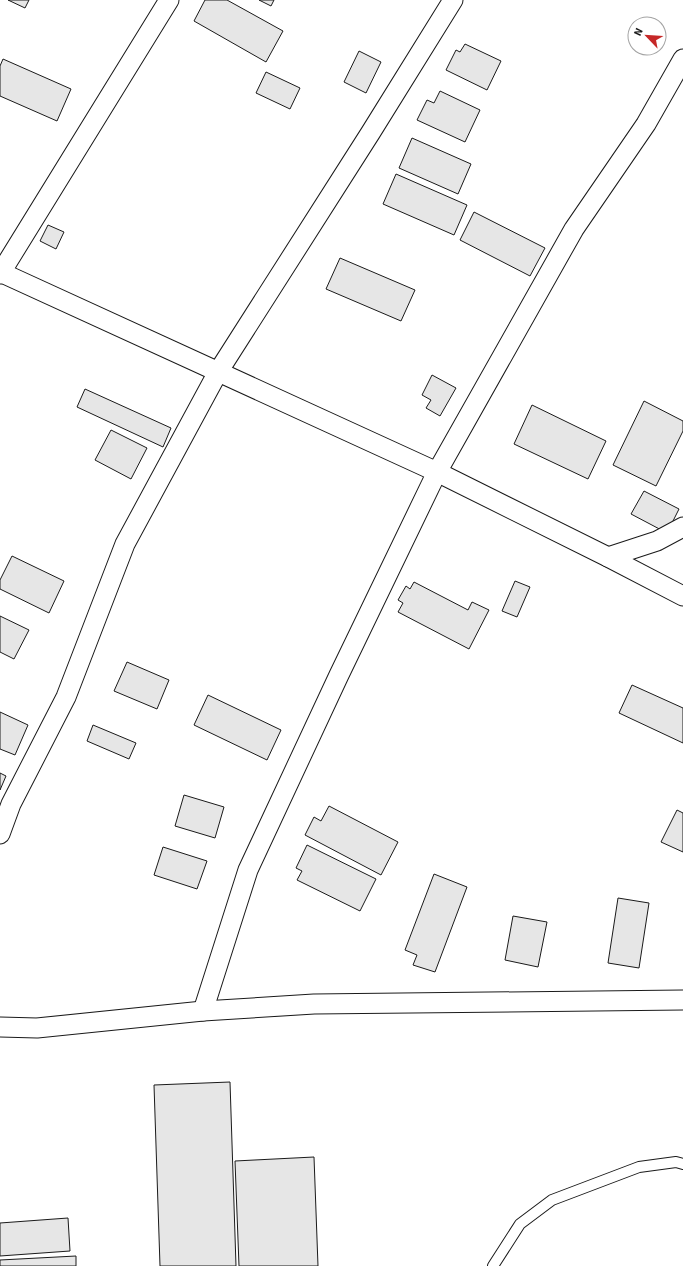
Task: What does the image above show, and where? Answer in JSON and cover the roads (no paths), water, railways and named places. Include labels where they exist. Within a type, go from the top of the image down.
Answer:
[{"type":"street","points":[[169,0],[0,273],[437,472],[683,596]]},
{"type":"street","points":[[0,834],[11,804],[66,697],[125,544],[218,372],[367,139],[452,0]]},
{"type":"street","points":[[203,1011],[248,870],[339,675],[437,472],[574,229],[646,124],[683,59]]},
{"type":"street","points":[[608,557],[657,541],[683,527]]},
{"type":"street","points":[[0,1027],[37,1028],[203,1011],[314,1004],[683,1000]]},
{"type":"lane","points":[[493,1266],[520,1224],[552,1200],[639,1167],[676,1162],[683,1164]]}]
